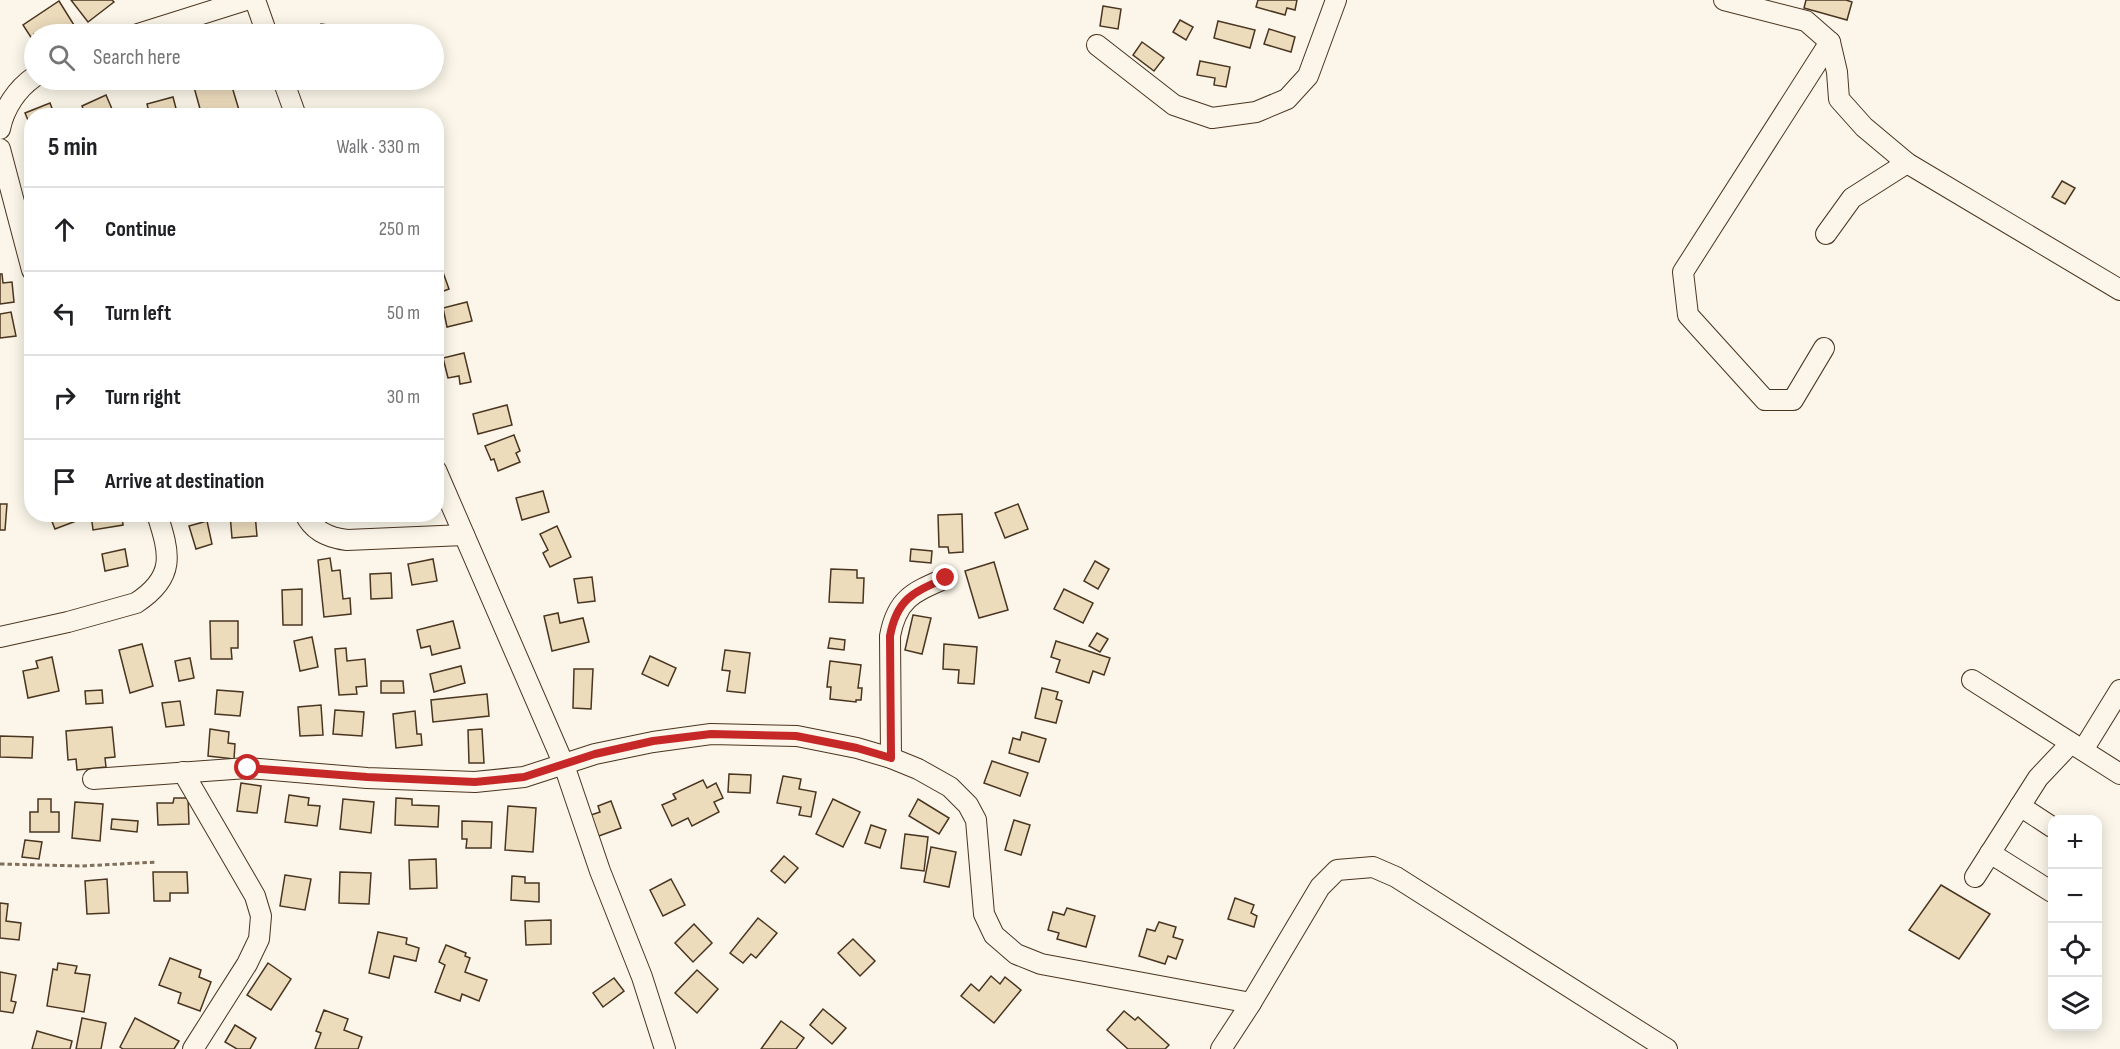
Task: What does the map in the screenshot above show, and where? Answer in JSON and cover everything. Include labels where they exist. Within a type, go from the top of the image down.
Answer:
[{"type":"street","points":[[170,24],[246,0]]},
{"type":"street","points":[[255,0],[263,24]]},
{"type":"street","points":[[1097,45],[1174,105],[1212,118],[1256,112],[1287,99],[1308,76],[1336,0]]},
{"type":"street","points":[[1724,0],[1806,21],[1830,42],[1837,72],[1839,99],[1864,127],[1907,163],[2120,290]]},
{"type":"street","points":[[1824,348],[1793,400],[1765,400],[1688,315],[1683,272],[1830,42]]},
{"type":"street","points":[[0,129],[2,119],[12,99],[24,84]]},
{"type":"street","points":[[287,90],[293,108]]},
{"type":"street","points":[[0,149],[24,240]]},
{"type":"street","points":[[1826,234],[1852,198],[1907,163]]},
{"type":"street","points":[[444,489],[564,765],[600,871],[642,977],[665,1049]]},
{"type":"street","points":[[0,637],[68,622],[136,603],[146,597],[161,579],[168,557],[168,546],[160,522]]},
{"type":"street","points":[[312,522],[318,530],[340,540],[464,535]]},
{"type":"street","points":[[891,758],[890,636],[893,619],[901,604],[914,592],[946,578]]},
{"type":"street","points":[[1972,680],[2120,774]]},
{"type":"street","points":[[1975,877],[2038,778],[2077,747],[2120,690]]},
{"type":"street","points":[[93,779],[248,768],[475,782],[524,777],[595,754],[653,741],[711,734],[796,736],[857,748],[891,758],[918,769],[950,787],[968,805],[976,820],[984,914],[994,935],[1017,954],[1041,964],[1251,1003]]},
{"type":"street","points":[[183,772],[255,896],[261,916],[259,939],[247,964],[193,1049]]},
{"type":"street","points":[[2020,806],[2048,824]]},
{"type":"street","points":[[1990,853],[2048,889]]},
{"type":"street","points":[[1221,1049],[1320,887],[1337,870],[1373,867],[1396,877],[1667,1049]]},
{"type":"path","points":[[0,864],[82,866],[157,862]]},
{"type":"building","points":[[71,0],[112,0],[114,2],[88,22]]},
{"type":"building","points":[[1258,0],[1297,0],[1295,10],[1287,8],[1285,15],[1256,7]]},
{"type":"building","points":[[1806,0],[1852,2],[1847,20],[1804,8]]},
{"type":"building","points":[[59,1],[73,24],[24,24]]},
{"type":"building","points":[[1103,6],[1121,9],[1118,29],[1100,26]]},
{"type":"building","points":[[1180,20],[1193,27],[1186,40],[1173,32]]},
{"type":"building","points":[[1218,21],[1255,30],[1250,48],[1214,38]]},
{"type":"building","points":[[1269,29],[1295,37],[1291,52],[1264,44]]},
{"type":"building","points":[[1142,42],[1164,58],[1154,71],[1133,55]]},
{"type":"building","points":[[1200,61],[1230,67],[1226,87],[1214,85],[1215,78],[1197,75]]},
{"type":"building","points":[[195,90],[233,90],[238,108],[200,108]]},
{"type":"building","points":[[106,95],[112,108],[83,108],[82,106]]},
{"type":"building","points":[[173,97],[176,108],[148,108],[147,104]]},
{"type":"building","points":[[50,103],[52,108],[38,108]]},
{"type":"building","points":[[2062,181],[2075,188],[2065,204],[2052,197]]},
{"type":"building","points":[[0,274],[2,274],[3,283],[12,282],[14,302],[0,304]]},
{"type":"building","points":[[444,275],[449,289],[444,291]]},
{"type":"building","points":[[467,302],[472,321],[447,327],[444,308]]},
{"type":"building","points":[[11,312],[16,336],[0,338],[0,314]]},
{"type":"building","points":[[464,353],[471,382],[460,384],[459,376],[448,378],[444,358]]},
{"type":"building","points":[[507,405],[512,425],[478,434],[473,414]]},
{"type":"building","points":[[514,435],[520,451],[516,453],[520,462],[498,471],[494,459],[491,460],[485,446]]},
{"type":"building","points":[[543,491],[549,512],[522,520],[516,498]]},
{"type":"building","points":[[0,504],[7,504],[5,530],[0,530]]},
{"type":"building","points":[[1018,504],[1028,529],[1005,538],[995,513]]},
{"type":"building","points":[[962,514],[963,552],[949,553],[948,547],[939,547],[938,515]]},
{"type":"building","points":[[52,522],[73,522],[55,529]]},
{"type":"building","points":[[92,522],[123,522],[123,525],[93,530]]},
{"type":"building","points":[[207,522],[212,544],[196,549],[189,526]]},
{"type":"building","points":[[231,522],[256,522],[257,536],[232,538]]},
{"type":"building","points":[[557,526],[571,557],[550,567],[543,553],[548,550],[540,534]]},
{"type":"building","points":[[125,549],[128,566],[105,571],[102,554]]},
{"type":"building","points":[[911,549],[932,551],[931,563],[910,561]]},
{"type":"building","points":[[330,558],[332,571],[340,570],[343,599],[350,598],[351,614],[324,617],[318,560]]},
{"type":"building","points":[[433,559],[437,581],[412,585],[408,564]]},
{"type":"building","points":[[1095,561],[1109,569],[1098,589],[1084,581]]},
{"type":"building","points":[[994,562],[1008,610],[979,618],[965,571]]},
{"type":"building","points":[[831,569],[857,570],[857,578],[864,578],[863,603],[829,602]]},
{"type":"building","points":[[391,573],[392,598],[371,599],[370,574]]},
{"type":"building","points":[[592,577],[595,601],[578,603],[574,579]]},
{"type":"building","points":[[302,589],[302,625],[283,625],[282,590]]},
{"type":"building","points":[[1064,589],[1093,603],[1083,623],[1054,609]]},
{"type":"building","points":[[558,613],[560,623],[583,618],[589,642],[552,651],[544,616]]},
{"type":"building","points":[[913,615],[931,618],[922,654],[905,650]]},
{"type":"building","points":[[210,621],[238,621],[238,648],[231,648],[232,659],[211,659]]},
{"type":"building","points":[[453,621],[460,648],[432,655],[430,646],[421,648],[417,630]]},
{"type":"building","points":[[1097,633],[1108,639],[1100,652],[1089,646]]},
{"type":"building","points":[[312,637],[318,667],[300,671],[294,641]]},
{"type":"building","points":[[830,638],[845,640],[844,650],[828,648]]},
{"type":"building","points":[[1056,641],[1110,658],[1104,675],[1093,671],[1089,683],[1056,672],[1060,660],[1051,657]]},
{"type":"building","points":[[142,644],[153,686],[130,693],[119,650]]},
{"type":"building","points":[[944,644],[977,647],[974,684],[958,683],[959,670],[943,669]]},
{"type":"building","points":[[346,648],[347,661],[365,659],[367,686],[356,687],[357,694],[339,695],[335,649]]},
{"type":"building","points":[[725,650],[750,653],[745,693],[727,691],[730,671],[722,670]]},
{"type":"building","points":[[650,656],[676,668],[668,686],[642,674]]},
{"type":"building","points":[[52,657],[59,691],[28,698],[23,671],[38,668],[36,661]]},
{"type":"building","points":[[190,658],[194,678],[179,681],[175,661]]},
{"type":"building","points":[[830,661],[861,665],[858,688],[862,688],[861,700],[856,700],[856,702],[830,699],[831,687],[827,687]]},
{"type":"building","points":[[461,666],[465,683],[434,692],[430,674]]},
{"type":"building","points":[[574,669],[593,669],[591,709],[573,708]]},
{"type":"building","points":[[381,681],[403,681],[404,693],[381,693]]},
{"type":"building","points":[[1042,688],[1058,692],[1056,699],[1062,701],[1056,723],[1035,718]]},
{"type":"building","points":[[102,690],[103,703],[86,704],[85,691]]},
{"type":"building","points":[[217,690],[243,692],[240,716],[215,714]]},
{"type":"building","points":[[487,694],[489,716],[433,722],[431,700]]},
{"type":"building","points":[[180,701],[184,725],[166,727],[162,703]]},
{"type":"building","points":[[321,705],[323,735],[300,736],[298,707]]},
{"type":"building","points":[[335,710],[364,712],[362,736],[333,734]]},
{"type":"building","points":[[415,711],[417,734],[421,734],[422,745],[396,748],[393,714]]},
{"type":"building","points":[[112,727],[115,757],[105,758],[106,767],[77,770],[76,759],[68,760],[66,731]]},
{"type":"building","points":[[210,729],[229,732],[228,743],[235,744],[234,759],[208,756]]},
{"type":"building","points":[[482,729],[484,763],[469,763],[468,730]]},
{"type":"building","points":[[1022,732],[1046,739],[1039,762],[1009,753],[1013,738],[1020,740]]},
{"type":"building","points":[[0,736],[33,737],[32,758],[0,757]]},
{"type":"building","points":[[992,761],[1028,773],[1020,796],[984,783]]},
{"type":"building","points":[[729,774],[751,775],[750,793],[728,792]]},
{"type":"building","points":[[783,776],[801,779],[799,789],[816,792],[811,817],[799,815],[801,807],[777,803]]},
{"type":"building","points":[[703,780],[707,788],[716,783],[723,798],[714,802],[719,812],[692,826],[688,818],[672,826],[662,805],[676,799],[673,794]]},
{"type":"building","points":[[241,783],[261,786],[257,813],[237,811]]},
{"type":"building","points":[[289,795],[309,798],[308,805],[320,806],[317,826],[285,822]]},
{"type":"building","points":[[174,798],[188,798],[189,824],[158,825],[157,803],[173,803]]},
{"type":"building","points":[[396,798],[412,799],[412,805],[439,806],[438,827],[395,825]]},
{"type":"building","points":[[38,799],[51,799],[51,812],[59,812],[59,832],[30,832],[30,812],[38,812]]},
{"type":"building","points":[[343,799],[374,802],[371,833],[340,829]]},
{"type":"building","points":[[833,799],[860,812],[843,847],[816,834]]},
{"type":"building","points":[[918,799],[949,818],[939,834],[909,816]]},
{"type":"building","points":[[611,801],[621,828],[596,837],[588,816],[600,812],[598,806]]},
{"type":"building","points":[[75,802],[103,804],[100,841],[72,838]]},
{"type":"building","points":[[508,806],[536,808],[533,852],[505,850]]},
{"type":"building","points":[[112,819],[138,821],[137,832],[111,829]]},
{"type":"building","points":[[1014,820],[1030,825],[1021,855],[1005,850]]},
{"type":"building","points":[[462,821],[492,822],[491,848],[466,848],[467,839],[462,839]]},
{"type":"building","points":[[871,825],[886,830],[880,848],[865,843]]},
{"type":"building","points":[[905,834],[928,837],[924,871],[901,868]]},
{"type":"building","points":[[25,840],[42,842],[39,859],[22,857]]},
{"type":"building","points":[[931,847],[956,852],[949,887],[924,882]]},
{"type":"building","points":[[784,856],[798,868],[785,883],[771,871]]},
{"type":"building","points":[[436,859],[437,888],[410,889],[409,860]]},
{"type":"building","points":[[153,872],[187,872],[188,893],[170,893],[170,901],[154,901]]},
{"type":"building","points":[[340,872],[371,873],[369,904],[339,903]]},
{"type":"building","points":[[285,875],[311,879],[305,910],[280,906]]},
{"type":"building","points":[[512,876],[525,877],[525,883],[539,883],[539,902],[511,900]]},
{"type":"building","points":[[107,879],[109,913],[87,914],[85,881]]},
{"type":"building","points":[[671,879],[685,905],[663,916],[650,890]]},
{"type":"building","points":[[1941,885],[1990,914],[1959,959],[1909,930]]},
{"type":"building","points":[[1235,898],[1254,905],[1251,913],[1257,916],[1254,927],[1228,919]]},
{"type":"building","points":[[0,903],[8,904],[6,921],[21,923],[19,940],[0,938]]},
{"type":"building","points":[[1067,908],[1095,916],[1086,947],[1057,939],[1059,933],[1048,930],[1053,912],[1064,915]]},
{"type":"building","points":[[758,918],[777,933],[756,958],[751,954],[743,963],[730,953]]},
{"type":"building","points":[[551,920],[551,944],[526,945],[525,921]]},
{"type":"building","points":[[1159,922],[1176,927],[1173,937],[1183,940],[1176,959],[1168,956],[1165,964],[1139,956],[1147,929],[1155,931]]},
{"type":"building","points":[[694,924],[712,943],[693,962],[675,943]]},
{"type":"building","points":[[378,932],[407,938],[406,944],[419,948],[416,961],[394,956],[389,978],[369,973]]},
{"type":"building","points":[[853,939],[875,961],[860,976],[838,953]]},
{"type":"building","points":[[446,945],[466,953],[465,956],[470,958],[465,972],[487,980],[479,1001],[462,994],[460,1001],[435,992],[445,965],[439,962]]},
{"type":"building","points":[[170,958],[201,970],[199,977],[211,982],[200,1011],[178,1003],[181,993],[159,985]]},
{"type":"building","points":[[58,963],[77,966],[75,973],[90,975],[84,1012],[47,1006],[53,969],[57,970]]},
{"type":"building","points":[[268,963],[291,979],[271,1010],[247,995]]},
{"type":"building","points":[[697,970],[718,989],[697,1013],[675,993]]},
{"type":"building","points":[[0,972],[16,975],[11,1001],[16,1002],[13,1013],[0,1011]]},
{"type":"building","points":[[991,976],[1000,984],[1005,977],[1021,990],[994,1023],[961,996],[971,984],[979,991]]},
{"type":"building","points":[[614,978],[624,991],[603,1007],[593,993]]},
{"type":"building","points":[[823,1009],[846,1028],[832,1044],[810,1025]]},
{"type":"building","points":[[324,1010],[348,1019],[344,1030],[362,1037],[358,1049],[315,1049],[321,1033],[316,1031]]},
{"type":"building","points":[[1124,1011],[1135,1020],[1138,1017],[1169,1045],[1165,1049],[1128,1049],[1107,1030]]},
{"type":"building","points":[[82,1018],[106,1023],[101,1049],[76,1049]]},
{"type":"building","points":[[135,1018],[179,1041],[174,1049],[123,1049],[120,1047]]},
{"type":"building","points":[[781,1021],[804,1038],[796,1049],[761,1049]]},
{"type":"building","points":[[235,1025],[256,1038],[250,1049],[237,1049],[225,1042]]},
{"type":"building","points":[[37,1031],[72,1041],[70,1049],[32,1049]]},
{"type":"route","points":[[248,768],[475,782],[524,777],[595,754],[653,741],[711,734],[796,736],[857,748],[891,758],[890,636],[893,619],[901,604],[914,592],[946,578]]}]
